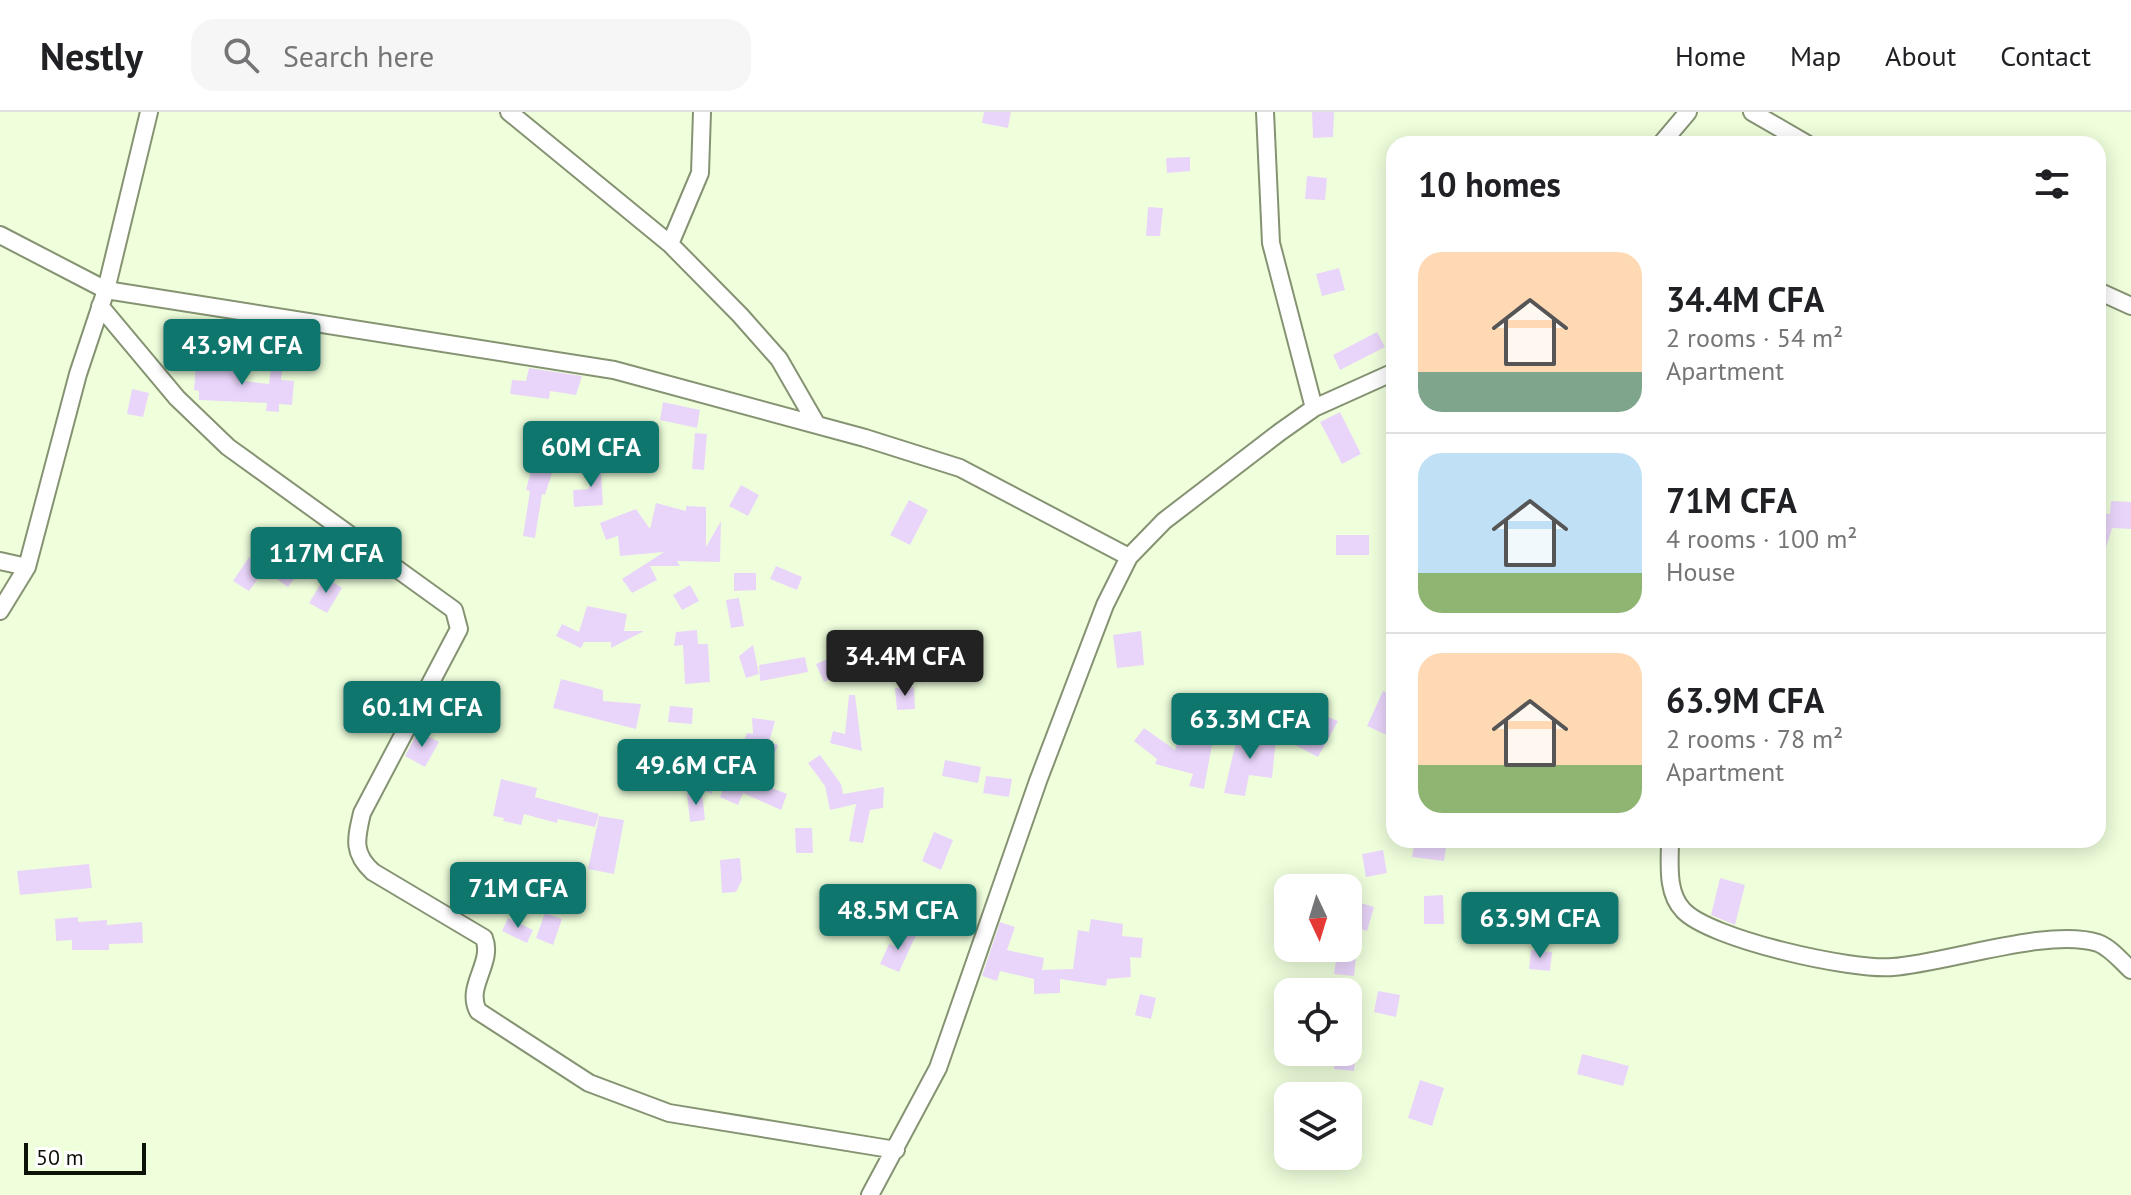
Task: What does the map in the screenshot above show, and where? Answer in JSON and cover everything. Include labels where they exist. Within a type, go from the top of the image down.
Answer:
[{"type":"street","points":[[0,611],[27,567],[106,290],[149,112]]},
{"type":"street","points":[[509,112],[670,244],[779,359],[817,425]]},
{"type":"street","points":[[670,244],[700,173],[702,112]]},
{"type":"street","points":[[1265,112],[1271,243],[1314,408]]},
{"type":"street","points":[[1668,136],[1688,112]]},
{"type":"street","points":[[1752,112],[1793,136]]},
{"type":"street","points":[[0,235],[106,290],[614,370],[817,425],[960,468],[1129,557]]},
{"type":"street","points":[[2106,295],[2131,306]]},
{"type":"street","points":[[100,306],[177,398],[228,447],[454,610],[459,629],[362,813],[356,842],[360,859],[373,872],[484,938],[487,954],[474,995],[478,1011],[589,1083],[669,1113],[896,1150]]},
{"type":"street","points":[[870,1195],[938,1068],[1038,781],[1105,605],[1129,557],[1164,521],[1314,408],[1386,376]]},
{"type":"street","points":[[0,561],[27,567]]},
{"type":"street","points":[[1670,848],[1673,895],[1682,910],[1715,929],[1787,951],[1864,968],[1893,967],[2035,942],[2085,941],[2100,944],[2131,970]]},
{"type":"building","points":[[984,112],[1011,112],[1008,128],[982,123]]},
{"type":"building","points":[[1312,112],[1334,112],[1333,137],[1313,138]]},
{"type":"building","points":[[1190,157],[1190,171],[1167,173],[1166,158]]},
{"type":"building","points":[[1307,176],[1327,178],[1325,200],[1305,199]]},
{"type":"building","points":[[1148,207],[1163,208],[1160,236],[1146,236]]},
{"type":"building","points":[[1339,268],[1345,290],[1322,296],[1316,274]]},
{"type":"building","points":[[1377,332],[1385,347],[1340,370],[1333,355]]},
{"type":"building","points":[[196,364],[245,369],[244,381],[269,384],[271,368],[282,369],[281,380],[294,381],[292,405],[279,404],[279,412],[266,411],[267,403],[199,400],[199,391],[194,390]]},
{"type":"building","points":[[529,368],[582,376],[576,395],[550,391],[549,399],[510,394],[512,380],[526,381]]},
{"type":"building","points":[[132,389],[149,393],[143,417],[127,414]]},
{"type":"building","points":[[663,402],[700,410],[697,428],[660,420]]},
{"type":"building","points":[[1340,412],[1361,454],[1342,464],[1320,422]]},
{"type":"building","points":[[695,433],[707,434],[704,470],[692,469]]},
{"type":"building","points":[[592,459],[600,459],[603,505],[574,507],[573,490],[589,489]]},
{"type":"building","points":[[532,467],[552,473],[545,495],[542,494],[535,538],[523,536],[530,491],[526,490]]},
{"type":"building","points":[[741,485],[759,495],[748,516],[729,506]]},
{"type":"building","points":[[909,500],[928,510],[910,545],[890,535]]},
{"type":"building","points":[[2111,501],[2131,502],[2131,529],[2112,528],[2106,548],[2106,514],[2110,514]]},
{"type":"building","points":[[656,503],[686,511],[686,506],[706,507],[706,547],[721,521],[720,562],[677,561],[680,566],[650,566],[657,580],[632,593],[622,579],[664,552],[620,556],[618,536],[606,540],[600,523],[636,509],[650,529]]},
{"type":"building","points":[[1336,535],[1369,535],[1369,555],[1336,555]]},
{"type":"building","points":[[290,547],[305,559],[305,564],[288,587],[270,574]]},
{"type":"building","points":[[249,557],[265,569],[249,591],[233,581]]},
{"type":"building","points":[[776,566],[802,577],[797,590],[770,579]]},
{"type":"building","points":[[734,573],[756,573],[756,590],[734,591]]},
{"type":"building","points":[[325,577],[342,588],[327,613],[309,603]]},
{"type":"building","points":[[690,585],[699,601],[682,610],[673,595]]},
{"type":"building","points":[[739,598],[744,626],[731,628],[726,600]]},
{"type":"building","points":[[587,606],[627,614],[624,631],[644,631],[611,648],[611,642],[584,642],[581,648],[556,636],[562,624],[579,632]]},
{"type":"building","points":[[697,630],[698,644],[708,644],[710,682],[685,684],[683,645],[674,646],[676,632]]},
{"type":"building","points":[[1141,631],[1144,665],[1117,668],[1113,635]]},
{"type":"building","points":[[860,635],[862,649],[870,648],[871,667],[852,668],[824,682],[816,664],[844,652],[842,637]]},
{"type":"building","points":[[753,645],[759,674],[746,678],[739,656]]},
{"type":"building","points":[[805,657],[808,672],[760,681],[759,665]]},
{"type":"building","points":[[561,679],[603,690],[603,701],[641,704],[636,729],[553,708]]},
{"type":"building","points":[[914,687],[915,709],[897,710],[895,688]]},
{"type":"building","points":[[1383,691],[1386,692],[1386,735],[1367,726]]},
{"type":"building","points":[[849,695],[855,695],[862,751],[830,743],[833,731],[845,734]]},
{"type":"building","points":[[1297,704],[1325,719],[1326,716],[1338,721],[1318,757],[1280,737]]},
{"type":"building","points":[[670,706],[693,708],[692,724],[668,722]]},
{"type":"building","points":[[1185,712],[1217,717],[1204,789],[1189,786],[1193,774],[1155,764],[1157,759],[1134,741],[1144,728],[1175,750]]},
{"type":"building","points":[[752,718],[775,721],[769,742],[778,745],[762,784],[787,794],[781,810],[743,793],[738,805],[720,797],[747,733],[753,734]]},
{"type":"building","points":[[1239,729],[1276,739],[1272,778],[1249,775],[1245,796],[1224,793]]},
{"type":"building","points":[[418,731],[439,742],[425,767],[405,756]]},
{"type":"building","points":[[706,755],[712,794],[697,787],[693,757]]},
{"type":"building","points":[[820,755],[841,784],[843,794],[884,787],[883,808],[870,810],[863,843],[849,841],[856,804],[830,810],[825,786],[808,763]]},
{"type":"building","points":[[945,760],[981,767],[978,783],[942,776]]},
{"type":"building","points":[[986,776],[1012,779],[1009,797],[983,793]]},
{"type":"building","points":[[501,779],[537,788],[535,797],[599,814],[595,827],[558,819],[557,823],[524,814],[521,825],[493,816]]},
{"type":"building","points":[[702,792],[705,820],[690,822],[687,793]]},
{"type":"building","points":[[599,816],[624,820],[614,874],[588,869]]},
{"type":"building","points":[[795,828],[812,828],[813,853],[796,853]]},
{"type":"building","points":[[934,832],[953,840],[941,870],[922,861]]},
{"type":"building","points":[[1414,848],[1446,848],[1444,861],[1412,857]]},
{"type":"building","points":[[1383,850],[1387,873],[1366,877],[1362,854]]},
{"type":"building","points":[[740,858],[742,880],[736,892],[722,893],[720,860]]},
{"type":"building","points":[[89,864],[92,888],[20,895],[17,871]]},
{"type":"building","points":[[1720,878],[1745,885],[1735,925],[1711,915]]},
{"type":"building","points":[[1443,895],[1444,924],[1424,924],[1424,896]]},
{"type":"building","points":[[1362,903],[1374,907],[1367,931],[1362,929]]},
{"type":"building","points":[[545,913],[562,919],[553,945],[536,938]]},
{"type":"building","points":[[78,917],[78,922],[107,920],[107,925],[142,922],[143,943],[109,944],[109,950],[72,950],[72,940],[56,941],[55,919]]},
{"type":"building","points":[[508,918],[533,930],[527,943],[502,931]]},
{"type":"building","points":[[1091,919],[1123,924],[1122,936],[1143,938],[1141,958],[1130,957],[1131,977],[1107,979],[1106,986],[1060,979],[1060,993],[1034,994],[1034,979],[1000,971],[997,981],[982,976],[1000,922],[1015,927],[1007,950],[1044,958],[1042,970],[1073,969],[1078,930],[1089,932]]},
{"type":"building","points":[[903,930],[916,935],[899,972],[880,964],[889,944],[896,947]]},
{"type":"building","points":[[1531,950],[1552,952],[1550,971],[1529,969]]},
{"type":"building","points":[[1336,962],[1355,962],[1354,976],[1334,974]]},
{"type":"building","points":[[1378,991],[1400,995],[1396,1017],[1374,1012]]},
{"type":"building","points":[[1140,994],[1156,998],[1151,1019],[1135,1015]]},
{"type":"building","points":[[1582,1054],[1629,1066],[1623,1086],[1577,1074]]},
{"type":"building","points":[[1334,1066],[1355,1066],[1354,1071],[1334,1069]]},
{"type":"building","points":[[1420,1080],[1444,1088],[1432,1126],[1408,1118]]}]
